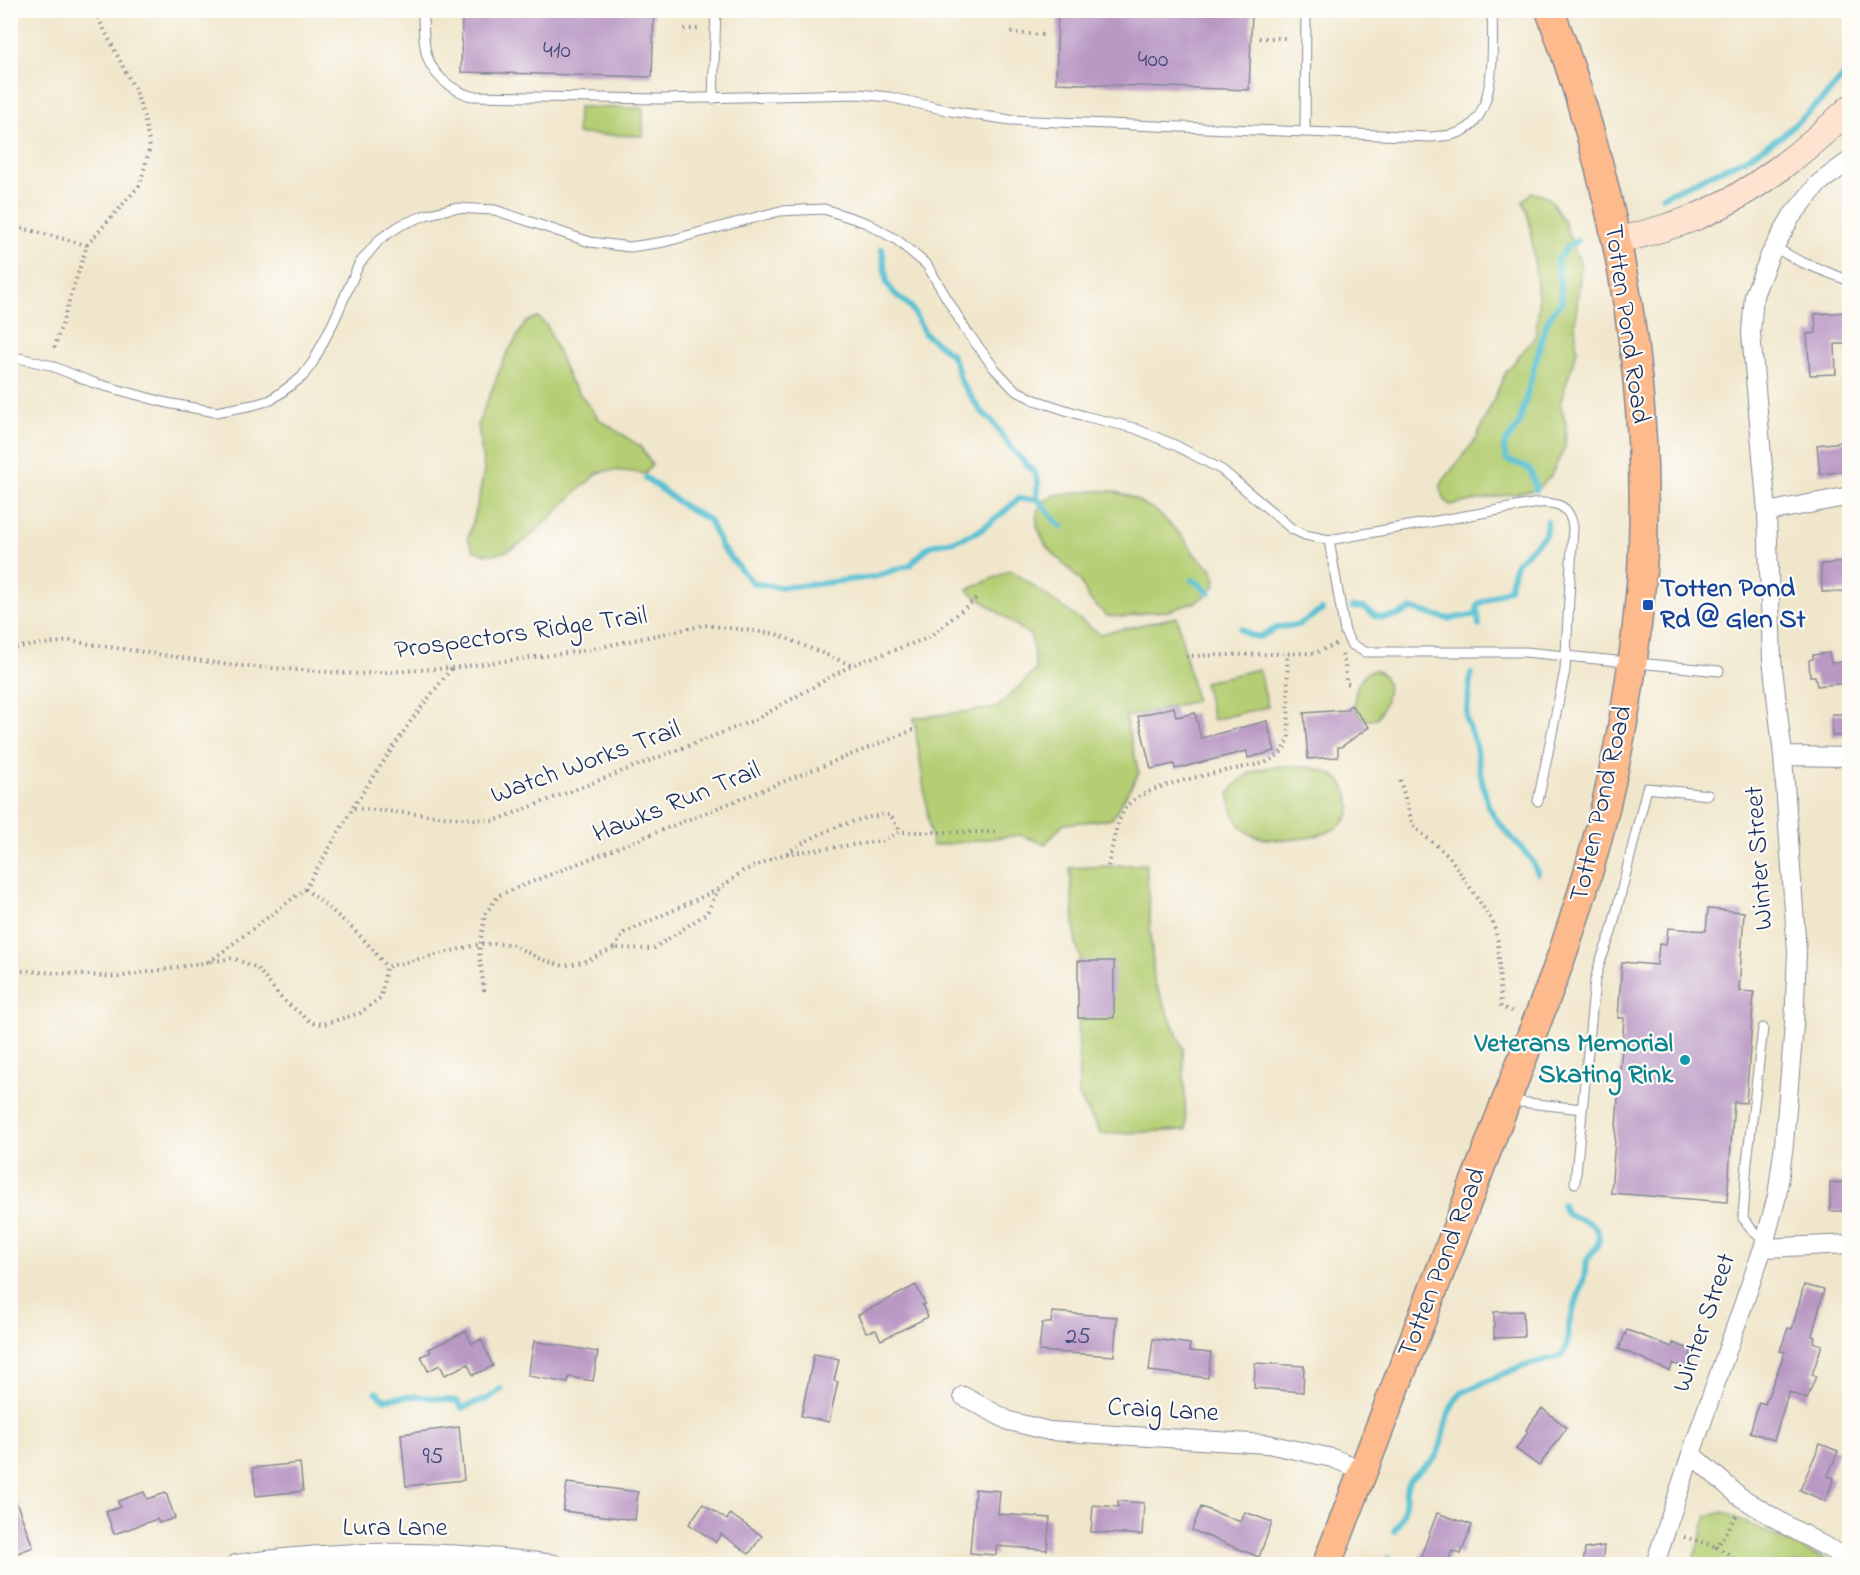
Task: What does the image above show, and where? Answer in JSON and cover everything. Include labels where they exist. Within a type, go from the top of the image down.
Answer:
[{"type":"main road","name":"Totten Pond Road","points":[[1327,1564],[1572,926],[1600,835],[1618,753],[1632,663],[1643,549],[1643,472],[1637,380],[1625,287],[1602,175],[1585,112],[1550,10]]},
{"type":"street","points":[[1617,241],[1678,223],[1722,205],[1777,170],[1806,148],[1850,108]]},
{"type":"street","name":"Winter Street","points":[[1655,1564],[1764,1244],[1779,1186],[1794,1025],[1797,952],[1783,756],[1772,659],[1767,512],[1751,333],[1755,295],[1774,247],[1791,217],[1819,183],[1849,161]]},
{"type":"street","points":[[1767,512],[1850,496]]},
{"type":"street","points":[[1783,756],[1850,757]]},
{"type":"street","points":[[1764,1244],[1850,1244]]},
{"type":"street","name":"Craig Lane","points":[[963,1396],[1009,1421],[1049,1431],[1268,1444],[1332,1458],[1363,1470]]},
{"type":"street","points":[[1691,1454],[1745,1499],[1786,1525],[1850,1560]]},
{"type":"street","name":"Lura Lane","points":[[236,1564],[320,1554],[450,1554],[554,1564]]},
{"type":"lane","points":[[423,10],[424,49],[431,67],[442,80],[464,94],[481,97],[713,99],[858,94],[889,97],[1010,120],[1429,137],[1464,131],[1477,121],[1484,108],[1490,76],[1492,10]]},
{"type":"lane","points":[[713,99],[716,10]]},
{"type":"lane","points":[[1305,132],[1306,10]]},
{"type":"lane","points":[[1493,31],[1499,10]]},
{"type":"lane","points":[[10,356],[49,365],[94,383],[167,403],[216,412],[271,400],[302,377],[313,362],[334,321],[359,264],[380,239],[401,225],[426,215],[453,208],[495,210],[591,242],[630,247],[664,242],[780,211],[824,209],[867,223],[897,240],[927,265],[965,329],[995,369],[1015,390],[1035,400],[1084,416],[1134,428],[1177,446],[1222,470],[1292,530],[1329,540],[1538,503],[1561,505],[1570,516],[1572,533],[1567,655],[1538,801]]},
{"type":"lane","points":[[1774,247],[1801,262],[1850,282]]},
{"type":"lane","points":[[1329,540],[1346,632],[1351,644],[1360,650],[1372,653],[1494,652],[1567,655],[1719,671]]},
{"type":"lane","points":[[1575,1184],[1595,981],[1611,933],[1647,788],[1708,795]]},
{"type":"lane","points":[[1763,1028],[1747,1162],[1743,1218],[1764,1244]]},
{"type":"lane","points":[[1506,1100],[1582,1109]]},
{"type":"path","points":[[49,365],[87,245],[140,185],[150,147],[136,92],[94,10]]},
{"type":"path","points":[[684,29],[702,29]]},
{"type":"path","points":[[1011,33],[1046,35]]},
{"type":"path","points":[[1259,38],[1286,38]]},
{"type":"path","points":[[10,225],[87,245]]},
{"type":"path","points":[[850,665],[928,638],[976,598]]},
{"type":"path","name":"Prospectors Ridge Trail","points":[[10,648],[70,641],[229,665],[358,674],[451,668],[582,651],[705,625],[776,634],[850,665]]},
{"type":"path","points":[[1186,656],[1315,653],[1338,644],[1345,663],[1346,683],[1353,685]]},
{"type":"path","points":[[1108,866],[1120,818],[1136,797],[1158,787],[1264,763],[1277,757],[1285,749],[1289,738],[1287,653]]},
{"type":"path","name":"Watch Works Trail","points":[[353,808],[494,821],[755,720],[850,665]]},
{"type":"path","points":[[209,963],[305,889],[353,808],[413,718],[451,668]]},
{"type":"path","name":"Hawks Run Trail","points":[[484,991],[479,952],[485,914],[499,895],[918,728]]},
{"type":"path","points":[[1400,780],[1413,826],[1449,856],[1494,922],[1498,942],[1501,1007],[1536,1022]]},
{"type":"path","points":[[614,948],[624,933],[718,890],[743,871],[784,854],[807,839],[828,830],[880,815],[890,815],[901,832]]},
{"type":"path","points":[[784,854],[882,841],[901,832],[995,832]]},
{"type":"path","points":[[10,970],[118,977],[233,958],[257,968],[282,999],[312,1023],[324,1024],[360,1013],[381,997],[386,967],[372,946],[342,918],[305,889]]},
{"type":"path","points":[[386,967],[481,944],[511,945],[542,960],[564,966],[587,961],[614,948],[653,949],[707,913],[718,890]]},
{"type":"path","points":[[1718,1547],[1745,1499]]},
{"type":"path","points":[[1666,1531],[1718,1547],[1736,1564]]},
{"type":"green space","points":[[578,107],[643,108],[643,136],[577,134]]},
{"type":"green space","points":[[1531,193],[1543,194],[1553,203],[1564,222],[1581,265],[1575,324],[1577,351],[1560,403],[1566,424],[1565,447],[1550,477],[1536,490],[1450,505],[1442,495],[1442,482],[1476,439],[1506,372],[1535,337],[1539,306],[1530,224],[1523,201]]},
{"type":"green space","points":[[538,317],[547,326],[570,381],[599,419],[641,447],[652,465],[645,474],[628,471],[599,473],[541,527],[515,547],[501,553],[488,554],[474,551],[468,538],[484,471],[478,424],[505,357],[526,322]]},
{"type":"green space","points":[[1112,491],[1131,497],[1156,511],[1185,539],[1195,555],[1211,568],[1216,580],[1214,587],[1196,602],[1168,611],[1148,612],[1126,617],[1107,616],[1089,599],[1080,580],[1046,546],[1037,526],[1037,512],[1041,503],[1055,495]]},
{"type":"green space","points":[[1011,570],[1100,634],[1177,617],[1196,701],[1125,717],[1139,773],[1112,819],[1063,824],[1045,844],[1020,835],[932,846],[914,718],[996,708],[1036,670],[1031,636],[967,590]]},
{"type":"green space","points":[[1259,669],[1268,707],[1213,720],[1204,682]]},
{"type":"green space","points":[[1373,670],[1385,678],[1387,692],[1383,707],[1376,719],[1367,720],[1360,716],[1356,709],[1356,691],[1365,674]]},
{"type":"green space","points":[[1283,766],[1314,768],[1333,775],[1340,781],[1346,789],[1350,803],[1349,814],[1345,821],[1326,833],[1298,839],[1258,837],[1244,829],[1234,816],[1229,794],[1239,781],[1252,772]]},
{"type":"green space","points":[[1146,864],[1154,981],[1183,1048],[1186,1130],[1101,1134],[1079,1096],[1078,961],[1082,961],[1076,945],[1070,868]]},
{"type":"green space","points":[[1724,1512],[1834,1564],[1692,1564],[1707,1516]]},
{"type":"building","points":[[462,10],[654,10],[652,77],[461,72]]},
{"type":"building","points":[[1058,10],[1252,10],[1249,90],[1056,83]]},
{"type":"building","points":[[1850,312],[1849,344],[1835,344],[1836,374],[1810,375],[1807,334],[1816,333],[1815,314]]},
{"type":"building","points":[[1850,441],[1850,471],[1820,474],[1817,445]]},
{"type":"building","points":[[1850,562],[1850,591],[1822,592],[1821,564]]},
{"type":"building","points":[[1829,653],[1831,663],[1843,662],[1845,683],[1817,686],[1815,676],[1810,676],[1809,660],[1813,659],[1813,655]]},
{"type":"building","points":[[1351,705],[1369,727],[1338,747],[1338,757],[1308,759],[1304,713],[1345,710]]},
{"type":"building","points":[[1174,707],[1176,717],[1195,713],[1201,738],[1267,721],[1275,751],[1248,758],[1247,751],[1175,769],[1174,764],[1151,769],[1138,716]]},
{"type":"building","points":[[1832,714],[1850,714],[1850,736],[1832,736]]},
{"type":"building","name":"Veterans Memorial Skating Rink","points":[[1708,909],[1744,912],[1739,991],[1754,992],[1746,1103],[1734,1102],[1727,1202],[1611,1193],[1624,1018],[1618,1018],[1622,962],[1657,965],[1659,944],[1666,945],[1668,928],[1706,931]]},
{"type":"building","points":[[1078,961],[1114,961],[1114,1018],[1078,1018]]},
{"type":"building","points":[[1850,1182],[1850,1211],[1830,1211],[1830,1183]]},
{"type":"building","points":[[916,1285],[928,1317],[881,1340],[876,1330],[866,1332],[858,1315]]},
{"type":"building","points":[[1804,1285],[1824,1290],[1812,1336],[1815,1337],[1813,1342],[1822,1345],[1812,1375],[1816,1376],[1807,1399],[1789,1392],[1774,1440],[1750,1432],[1759,1402],[1765,1404],[1785,1352],[1780,1351],[1788,1328],[1792,1329]]},
{"type":"building","points":[[1523,1311],[1524,1337],[1494,1338],[1494,1312]]},
{"type":"building","points":[[1052,1312],[1117,1317],[1114,1356],[1039,1351],[1042,1323],[1051,1323]]},
{"type":"building","points":[[1627,1330],[1672,1347],[1673,1343],[1692,1350],[1686,1368],[1673,1363],[1670,1371],[1619,1349]]},
{"type":"building","points":[[466,1331],[472,1344],[481,1339],[493,1366],[473,1375],[468,1364],[445,1375],[440,1365],[428,1371],[421,1356],[431,1352],[429,1349]]},
{"type":"building","points":[[1153,1339],[1190,1344],[1189,1351],[1211,1353],[1208,1378],[1149,1371]]},
{"type":"building","points":[[534,1341],[598,1352],[593,1381],[569,1377],[568,1383],[528,1376]]},
{"type":"building","points":[[814,1354],[839,1359],[834,1381],[838,1382],[829,1422],[801,1416]]},
{"type":"building","points":[[1255,1363],[1304,1366],[1303,1392],[1254,1388]]},
{"type":"building","points":[[1542,1408],[1567,1428],[1539,1466],[1516,1449]]},
{"type":"building","points":[[459,1427],[464,1480],[406,1486],[401,1434]]},
{"type":"building","points":[[1820,1444],[1838,1451],[1828,1476],[1834,1478],[1825,1501],[1800,1490]]},
{"type":"building","points":[[300,1463],[303,1491],[256,1496],[253,1468]]},
{"type":"building","points":[[567,1483],[638,1492],[635,1520],[563,1511]]},
{"type":"building","points":[[975,1489],[1000,1491],[998,1514],[1050,1518],[1047,1550],[996,1546],[996,1555],[970,1553]]},
{"type":"building","points":[[12,1491],[33,1547],[10,1556],[10,1492]]},
{"type":"building","points":[[144,1492],[147,1499],[166,1493],[175,1518],[159,1523],[157,1519],[114,1534],[106,1512],[120,1507],[118,1501]]},
{"type":"building","points":[[1118,1501],[1144,1503],[1142,1535],[1091,1532],[1093,1505],[1118,1507]]},
{"type":"building","points":[[703,1504],[727,1520],[730,1514],[762,1536],[749,1554],[721,1534],[716,1542],[689,1524]]},
{"type":"building","points":[[1201,1507],[1241,1522],[1245,1512],[1272,1522],[1259,1557],[1192,1530]]},
{"type":"building","points":[[1437,1513],[1472,1525],[1461,1554],[1452,1551],[1447,1564],[1418,1564]]},
{"type":"building","points":[[1604,1546],[1602,1564],[1583,1564],[1585,1549]]},
{"type":"waterway","points":[[1663,196],[1745,159],[1783,135],[1823,99],[1844,76],[1850,65]]},
{"type":"waterway","points":[[1536,490],[1531,472],[1507,460],[1504,451],[1505,443],[1519,425],[1545,326],[1562,301],[1557,261],[1568,246],[1577,241]]},
{"type":"waterway","points":[[882,249],[887,284],[911,307],[925,334],[951,354],[960,380],[980,410],[992,421],[1011,448],[1035,473],[1038,483],[1037,499]]},
{"type":"waterway","points":[[646,478],[685,507],[709,520],[722,548],[753,583],[777,587],[873,577],[910,565],[927,548],[979,531],[1018,499],[1037,499],[1062,527]]},
{"type":"waterway","points":[[1479,626],[1478,604],[1509,589],[1516,563],[1545,535],[1547,521]]},
{"type":"waterway","points":[[1192,580],[1209,593]]},
{"type":"waterway","points":[[1353,607],[1364,608],[1383,618],[1396,616],[1412,609],[1449,619],[1478,614]]},
{"type":"waterway","points":[[1241,629],[1249,635],[1259,637],[1279,627],[1298,625],[1322,610]]},
{"type":"waterway","points":[[1471,674],[1466,718],[1476,746],[1488,806],[1498,822],[1530,858],[1538,873]]},
{"type":"waterway","points":[[1394,1531],[1403,1513],[1409,1481],[1436,1456],[1452,1406],[1463,1392],[1517,1368],[1561,1356],[1565,1350],[1569,1324],[1586,1263],[1598,1244],[1599,1235],[1593,1225],[1572,1217],[1564,1210],[1562,1204]]},
{"type":"waterway","points":[[376,1392],[384,1399],[417,1396],[457,1401],[462,1408],[489,1398],[501,1389]]},
{"type":"waterway","points":[[1387,1564],[1388,1558]]},
{"type":"place","name":"Totten Pond Rd @ Glen St","points":[[1648,605]]},
{"type":"place","name":"Veterans Memorial Skating Rink","points":[[1685,1060]]}]
